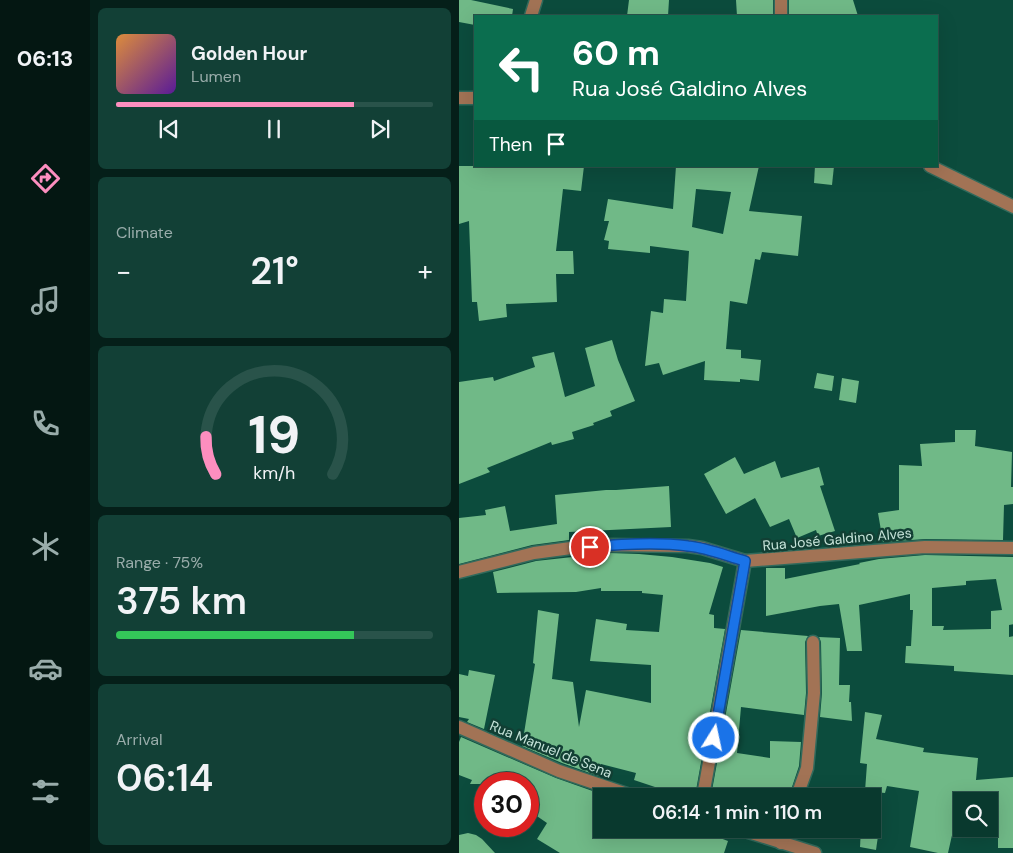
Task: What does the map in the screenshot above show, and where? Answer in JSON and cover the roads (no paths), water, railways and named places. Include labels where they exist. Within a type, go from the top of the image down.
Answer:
[{"type":"street","points":[[531,15],[536,0]]},
{"type":"street","points":[[781,0],[781,15]]},
{"type":"street","points":[[459,98],[474,98]]},
{"type":"street","points":[[932,167],[1013,207]]},
{"type":"street","name":"Rua José Galdino Alves","points":[[459,572],[534,554],[571,548],[609,545],[688,546],[702,548],[745,561],[925,547],[1013,548]]},
{"type":"street","points":[[704,788],[745,561]]},
{"type":"street","points":[[800,788],[807,768],[814,693],[813,642]]},
{"type":"street","name":"Rua Manuel de Sena","points":[[459,729],[559,772],[608,788]]},
{"type":"street","points":[[759,838],[777,846],[815,853]]}]
